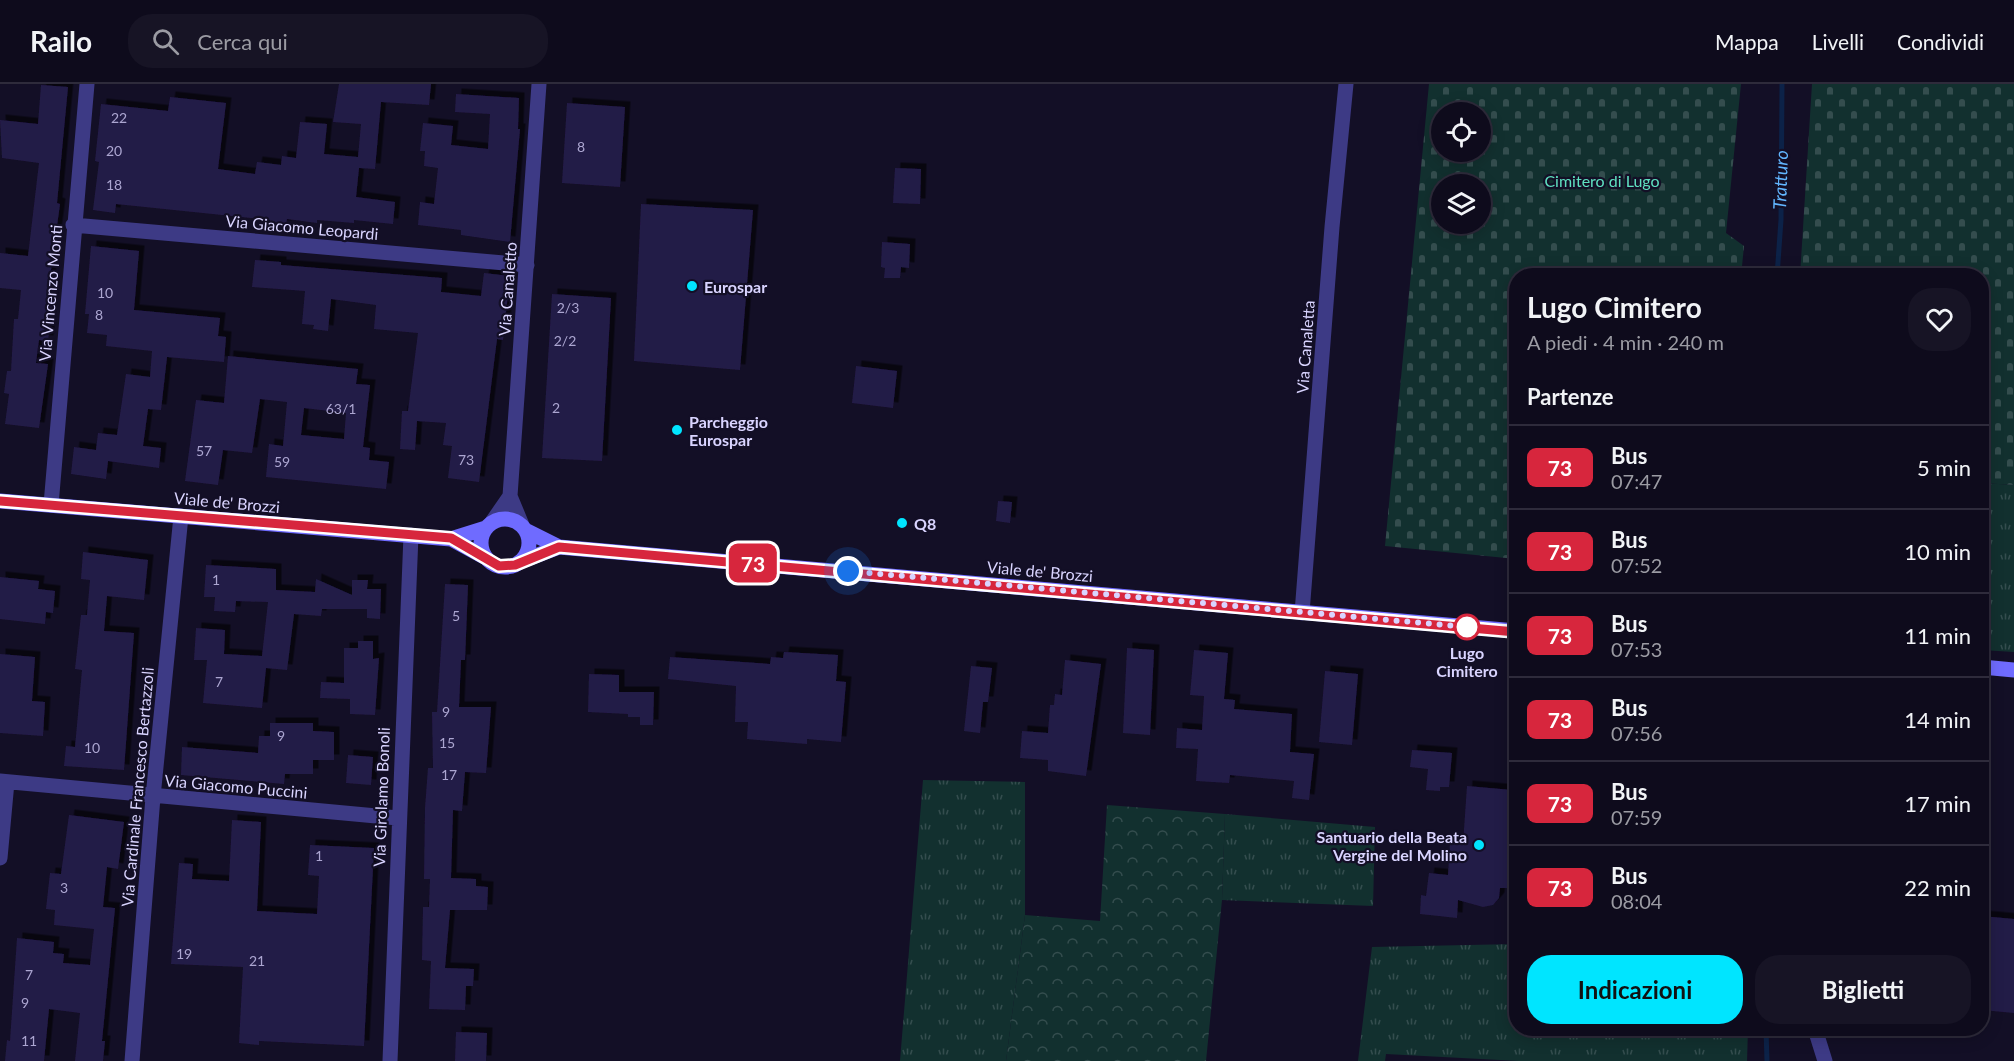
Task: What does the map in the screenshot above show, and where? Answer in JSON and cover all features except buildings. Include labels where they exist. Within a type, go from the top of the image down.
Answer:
[{"type":"street","name":"Via Vincenzo Monti","points":[[51,505],[87,84]]},
{"type":"street","name":"Via Canaletto","points":[[524,528],[510,496],[539,84]]},
{"type":"street","name":"Via Canaletta","points":[[1302,613],[1346,84]]},
{"type":"street","name":"Via Giacomo Leopardi","points":[[74,225],[527,265]]},
{"type":"street","points":[[486,558],[481,543],[489,525],[510,496]]},
{"type":"street","name":"Viale de' Brozzi","points":[[0,501],[451,538],[507,518],[559,547],[1509,631]]},
{"type":"street","name":"Via Cardinale Francesco Bertazzoli","points":[[132,1061],[153,797],[181,516]]},
{"type":"street","points":[[522,561],[529,547],[524,528]]},
{"type":"street","name":"Via Girolamo Bonoli","points":[[390,1061],[411,535]]},
{"type":"street","name":"Viale de' Brozzi","points":[[451,538],[499,566],[515,565],[559,547]]},
{"type":"street","points":[[1989,668],[2014,670]]},
{"type":"street","points":[[0,858],[3,782]]},
{"type":"street","name":"Via Giacomo Puccini","points":[[3,782],[398,818]]},
{"type":"street","points":[[1817,1036],[1825,1061]]},
{"type":"green space","name":"Cimitero di Lugo","points":[[1429,84],[1741,84],[1726,233],[1744,246],[1742,268],[1509,268],[1509,558],[1385,546]]},
{"type":"green space","points":[[1812,84],[2014,84],[2014,485],[1989,483],[1989,268],[1800,268]]},
{"type":"green space","points":[[1989,483],[2014,485],[2014,652],[1989,650]]},
{"type":"green space","points":[[923,780],[1025,782],[1025,915],[1006,1061],[900,1061]]},
{"type":"green space","points":[[1107,805],[1225,814],[1222,900],[1206,1061],[1006,1061],[1025,915],[1100,921]]},
{"type":"green space","points":[[1225,814],[1375,827],[1373,906],[1222,900]]},
{"type":"green space","points":[[1509,944],[1509,1036],[1748,1036],[1747,1061],[1519,1061],[1386,1054],[1385,1061],[1358,1061],[1372,947]]},
{"type":"waterway","name":"Tratturo","points":[[1778,268],[1781,220],[1782,84]]},
{"type":"waterway","name":"Tratturo","points":[[1766,1036],[1767,1061]]},
{"type":"bus line","name":"73","points":[[0,501],[451,538],[492,563],[507,567],[559,547],[1509,631]]},
{"type":"place","name":"Eurospar","points":[[692,286]]},
{"type":"place","name":"Parcheggio Eurospar","points":[[677,430]]},
{"type":"place","name":"Q8","points":[[902,523]]},
{"type":"place","name":"Lugo Cimitero","points":[[1467,627]]},
{"type":"place","name":"Santuario della Beata Vergine del Molino","points":[[1479,845]]},
{"type":"route","points":[[848,571],[1210,606],[1467,627]]}]
